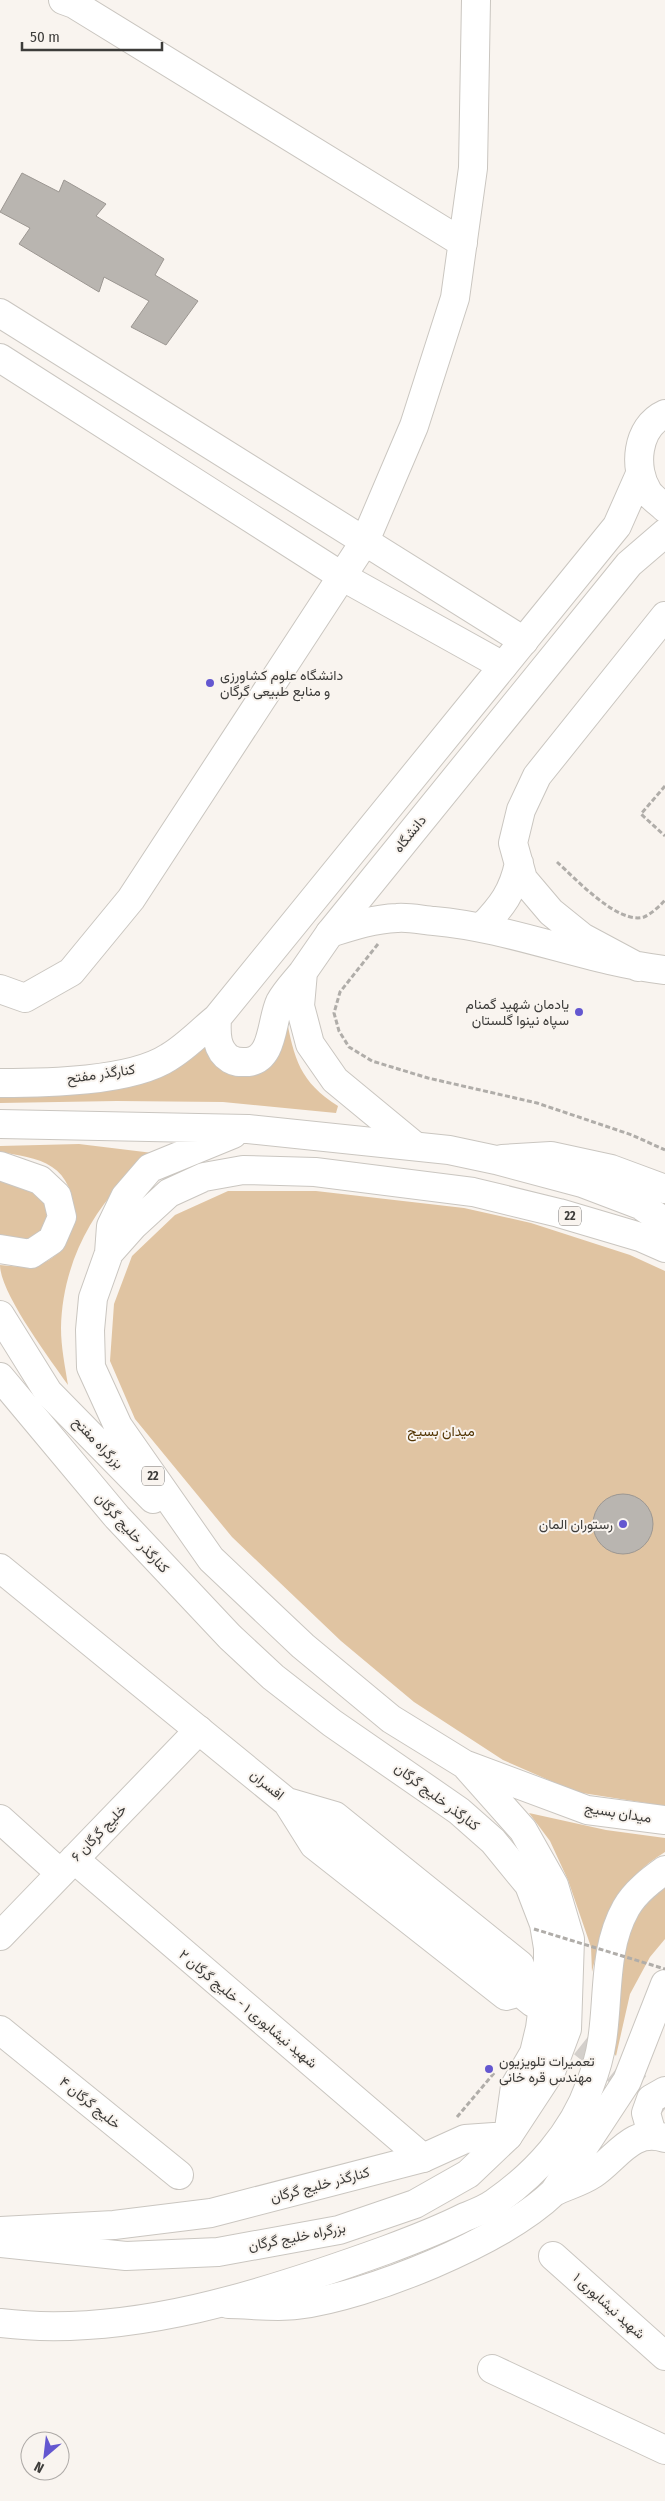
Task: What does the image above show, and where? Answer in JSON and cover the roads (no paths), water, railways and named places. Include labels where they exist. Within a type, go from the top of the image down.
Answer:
[{"type":"main road","points":[[63,0],[83,9],[463,243]]},
{"type":"main road","points":[[0,989],[25,998],[71,972],[131,899],[365,541],[414,426],[455,298],[473,168],[476,0]]},
{"type":"main road","points":[[0,313],[524,641]]},
{"type":"main road","points":[[0,358],[343,577],[503,666]]},
{"type":"main road","points":[[665,414],[646,432],[639,452],[640,474],[649,494],[665,508]]},
{"type":"main road","points":[[303,972],[281,1001],[273,1020],[267,1050],[255,1061],[236,1063],[222,1054],[216,1036],[217,1018],[617,526],[640,474]]},
{"type":"main road","name":"دانشگاه","points":[[415,1146],[336,1080],[310,1044],[300,1006],[303,972],[330,933],[629,564],[665,533]]},
{"type":"main road","points":[[638,967],[582,937],[551,912],[523,879],[512,843],[521,810],[537,776],[665,616]]},
{"type":"main road","points":[[482,927],[502,907],[515,882],[519,863]]},
{"type":"main road","points":[[330,880],[356,901]]},
{"type":"main road","points":[[330,933],[368,922],[398,918],[482,927],[638,967],[665,970]]},
{"type":"main road","name":"کنارگذر مفتح","points":[[0,1083],[52,1081],[130,1073],[169,1058],[217,1018]]},
{"type":"main road","points":[[0,1124],[248,1128],[450,1150],[582,1183],[640,1205],[665,1222]]},
{"type":"main road","points":[[109,1253],[111,1226],[125,1197],[150,1168],[248,1128]]},
{"type":"main road","points":[[496,1160],[551,1156],[611,1169],[665,1189]]},
{"type":"main road","points":[[0,1166],[40,1180],[57,1196],[62,1217],[52,1240],[32,1254],[0,1249]]},
{"type":"main road","name":"میدان بسیج","points":[[665,1248],[640,1237],[559,1213],[473,1192],[315,1172],[243,1170],[204,1177],[170,1193],[133,1226],[109,1253],[94,1298],[90,1330],[91,1367],[118,1426],[211,1559],[303,1646],[391,1719],[464,1764],[587,1810],[665,1820]]},
{"type":"main road","name":"بزرگراه مفتح","points":[[0,1315],[48,1392],[211,1559]]},
{"type":"main road","name":"کنارگذر خلیج گرگان","points":[[0,1377],[117,1517],[230,1637],[273,1677],[332,1723],[459,1810],[494,1841],[528,1885],[544,1924],[548,1948],[548,1968],[525,2005],[534,2053],[514,2086],[508,2136],[465,2139],[423,2158],[211,2213],[114,2225],[0,2231]]},
{"type":"main road","name":"افسران","points":[[0,1568],[287,1802],[525,2005]]},
{"type":"main road","name":"خلیج گرگان ۶","points":[[0,1936],[199,1730]]},
{"type":"main road","name":"بزرگراه خلیج گرگان","points":[[0,2243],[126,2256],[218,2252],[339,2230],[423,2199],[468,2174],[508,2136],[552,2069],[567,2029],[570,1939],[554,1885],[523,1830],[464,1764]]},
{"type":"main road","name":"شهید نیشابوری ۱ - خلیج گرگان ۲","points":[[0,1819],[67,1866],[423,2158]]},
{"type":"main road","points":[[0,2323],[22,2325],[116,2322],[222,2304],[350,2263],[430,2234],[493,2204],[537,2168],[570,2128],[590,2086],[602,2042],[606,1984],[613,1943],[626,1907],[649,1881],[665,1870]]},
{"type":"main road","points":[[222,2304],[296,2305],[360,2290],[444,2259],[511,2224],[540,2205],[554,2192],[627,2081],[665,1984]]},
{"type":"main road","name":"خلیج گرگان ۴","points":[[0,2030],[179,2175]]},
{"type":"main road","points":[[554,2192],[592,2174],[632,2141],[659,2136],[646,2113],[651,2099],[665,2091]]},
{"type":"main road","name":"شهید نیشابوری ۱","points":[[553,2256],[665,2356]]},
{"type":"main road","points":[[492,2369],[665,2450]]},
{"type":"tunnel","points":[[550,2017],[665,2109]]},
{"type":"place","name":"دانشگاه علوم کشاورزی و منابع طبیعی گرگان","points":[[210,683]]},
{"type":"place","name":"یادمان شهید گمنام سپاه نینوا گلستان","points":[[579,1012]]},
{"type":"place","name":"رستوران المان","points":[[623,1524]]},
{"type":"place","name":"تعمیرات تلویزیون مهندس قره خانی","points":[[489,2069]]}]
